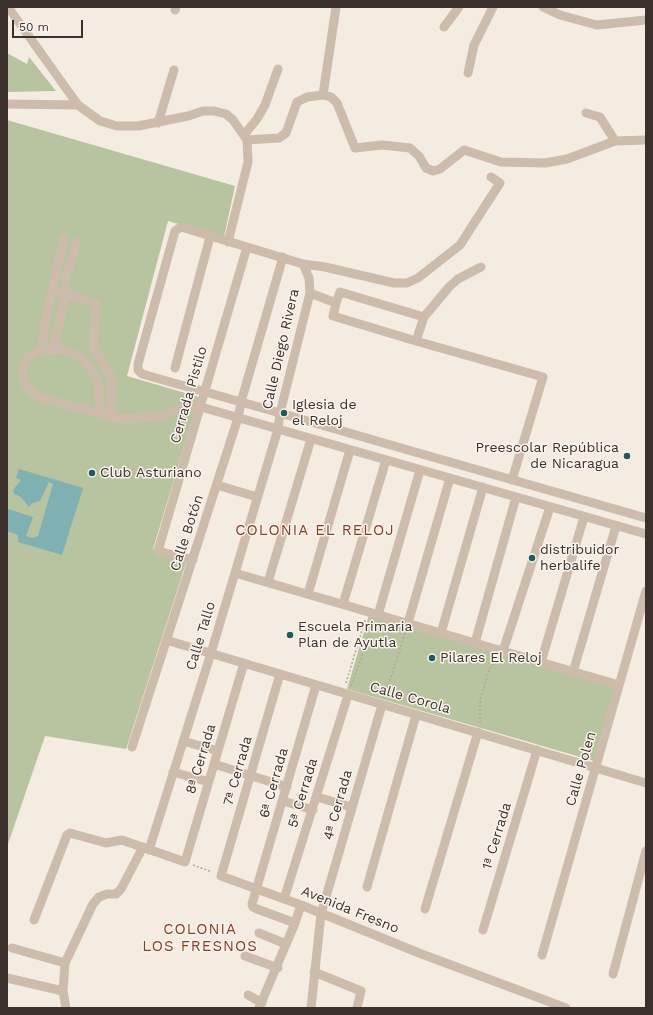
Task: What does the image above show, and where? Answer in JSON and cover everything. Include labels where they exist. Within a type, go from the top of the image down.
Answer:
[{"type":"street","points":[[8,7],[78,105],[100,121],[117,126],[138,126],[158,123],[203,111],[214,111],[226,114],[233,120],[246,137],[248,162],[228,242]]},
{"type":"street","points":[[323,95],[336,7]]},
{"type":"street","points":[[444,27],[459,7]]},
{"type":"street","points":[[468,73],[474,45],[493,7]]},
{"type":"street","points":[[543,7],[597,26],[646,20]]},
{"type":"street","points":[[246,137],[265,105],[278,69]]},
{"type":"street","points":[[158,123],[174,70]]},
{"type":"street","points":[[246,137],[279,138],[286,133],[298,102],[307,97],[323,95],[331,97],[337,103],[355,148],[382,144],[410,148],[419,156],[426,168],[433,171],[440,168],[464,150],[501,162],[545,163],[567,159],[615,141],[646,140]]},
{"type":"street","points":[[7,104],[78,105]]},
{"type":"street","points":[[586,113],[600,117],[615,141]]},
{"type":"street","points":[[491,176],[500,183],[460,245],[418,278],[407,283],[394,283],[325,267],[303,264],[181,227],[175,231],[162,274],[138,370],[142,374],[646,517]]},
{"type":"street","points":[[175,368],[210,236]]},
{"type":"street","points":[[42,351],[44,328],[64,238]]},
{"type":"street","points":[[54,350],[55,339],[66,294],[66,280],[77,242]]},
{"type":"street","name":"Cerrada Pistilo","points":[[193,560],[158,551],[247,247]]},
{"type":"street","name":"Calle Botón","points":[[132,747],[238,418],[241,402],[283,258]]},
{"type":"street","name":"Calle Diego Rivera","points":[[278,429],[280,413],[310,293],[309,278],[303,264]]},
{"type":"street","points":[[416,341],[424,316],[449,287],[458,279],[480,267]]},
{"type":"street","points":[[53,290],[96,304],[93,346],[111,377],[112,417]]},
{"type":"street","points":[[424,316],[340,292],[333,316],[542,377],[512,480]]},
{"type":"street","points":[[310,293],[336,303]]},
{"type":"street","points":[[100,414],[99,388],[96,376],[91,366],[83,359],[73,353],[54,350],[42,351],[28,358],[24,364],[22,373],[23,381],[28,388],[42,398],[100,414],[112,417],[140,420],[157,417],[187,407],[201,407],[646,534]]},
{"type":"street","points":[[187,407],[205,392]]},
{"type":"street","name":"Calle Tallo","points":[[65,963],[93,904],[99,897],[107,894],[116,894],[121,889],[146,848],[173,772],[211,653],[278,429]]},
{"type":"street","points":[[268,582],[311,439]]},
{"type":"street","points":[[308,594],[350,450]]},
{"type":"street","points":[[404,465],[408,450]]},
{"type":"street","points":[[343,604],[386,460]]},
{"type":"street","points":[[378,615],[420,470]]},
{"type":"street","points":[[408,623],[450,478]]},
{"type":"street","points":[[217,485],[257,496]]},
{"type":"street","points":[[441,633],[483,488]]},
{"type":"street","points":[[538,504],[542,488]]},
{"type":"street","points":[[475,643],[516,497]]},
{"type":"street","points":[[503,651],[550,507]]},
{"type":"street","points":[[573,672],[613,525],[614,509]]},
{"type":"street","points":[[541,662],[584,517]]},
{"type":"street","points":[[235,572],[619,685]]},
{"type":"street","name":"Calle Polen","points":[[542,955],[646,591]]},
{"type":"street","name":"Calle Corola","points":[[166,640],[646,783]]},
{"type":"street","name":"8ª Cerrada","points":[[185,862],[244,663]]},
{"type":"street","name":"7ª Cerrada","points":[[221,876],[280,674]]},
{"type":"street","name":"6ª Cerrada","points":[[295,923],[253,907],[252,904],[316,685]]},
{"type":"street","name":"5ª Cerrada","points":[[284,899],[317,798],[345,694]]},
{"type":"street","name":"4ª Cerrada","points":[[311,1008],[321,914],[382,705]]},
{"type":"street","points":[[367,887],[416,715]]},
{"type":"street","points":[[425,910],[478,732]]},
{"type":"street","points":[[183,741],[218,751]]},
{"type":"street","name":"1ª Cerrada","points":[[483,930],[537,750]]},
{"type":"street","points":[[214,764],[287,787]]},
{"type":"street","points":[[173,772],[209,782]]},
{"type":"street","points":[[317,798],[351,808]]},
{"type":"street","points":[[283,801],[313,810]]},
{"type":"street","points":[[34,920],[67,835],[70,833],[75,833],[106,843],[122,840],[185,862]]},
{"type":"street","points":[[613,974],[646,851]]},
{"type":"street","name":"Avenida Fresno","points":[[221,876],[301,905],[419,954],[566,1008]]},
{"type":"street","points":[[248,995],[260,1005],[278,968],[301,905]]},
{"type":"street","points":[[259,933],[286,944]]},
{"type":"street","points":[[12,948],[65,963],[63,991],[66,1008]]},
{"type":"street","points":[[245,956],[278,968]]},
{"type":"street","points":[[314,972],[361,991],[356,1008]]},
{"type":"street","points":[[7,978],[63,991]]},
{"type":"path","points":[[345,694],[367,612]]},
{"type":"path","points":[[345,694],[378,615]]},
{"type":"path","points":[[382,705],[408,623]]},
{"type":"path","points":[[478,732],[481,719],[480,701],[489,670],[503,651]]},
{"type":"path","points":[[185,862],[221,876]]},
{"type":"green space","points":[[7,53],[27,64],[29,57],[56,91],[7,92]]},
{"type":"green space","name":"Club Asturiano","points":[[7,120],[235,186],[224,237],[168,221],[127,376],[199,397],[153,549],[187,560],[126,749],[45,736],[7,847]]},
{"type":"green space","points":[[369,615],[615,688],[594,761],[347,689]]},
{"type":"water","points":[[19,469],[83,488],[62,555],[18,542],[18,535],[7,531],[8,509],[33,517],[26,536],[33,538],[38,536],[53,484],[49,482],[40,501],[32,503],[29,507],[21,497],[14,494],[13,490],[21,480],[16,478]]},
{"type":"place","name":"Iglesia de el Reloj","points":[[284,413]]},
{"type":"place","name":"Preescolar República de Nicaragua","points":[[627,456]]},
{"type":"place","name":"Club Asturiano","points":[[92,473]]},
{"type":"place","name":"distribuidor herbalife","points":[[532,558]]},
{"type":"place","name":"Escuela Primaria Plan de Ayutla","points":[[290,635]]},
{"type":"place","name":"Pilares El Reloj","points":[[432,658]]},
{"type":"district","name":"COLONIA EL RELOJ","points":[[315,531]]},
{"type":"district","name":"COLONIA LOS FRESNOS","points":[[200,938]]}]
